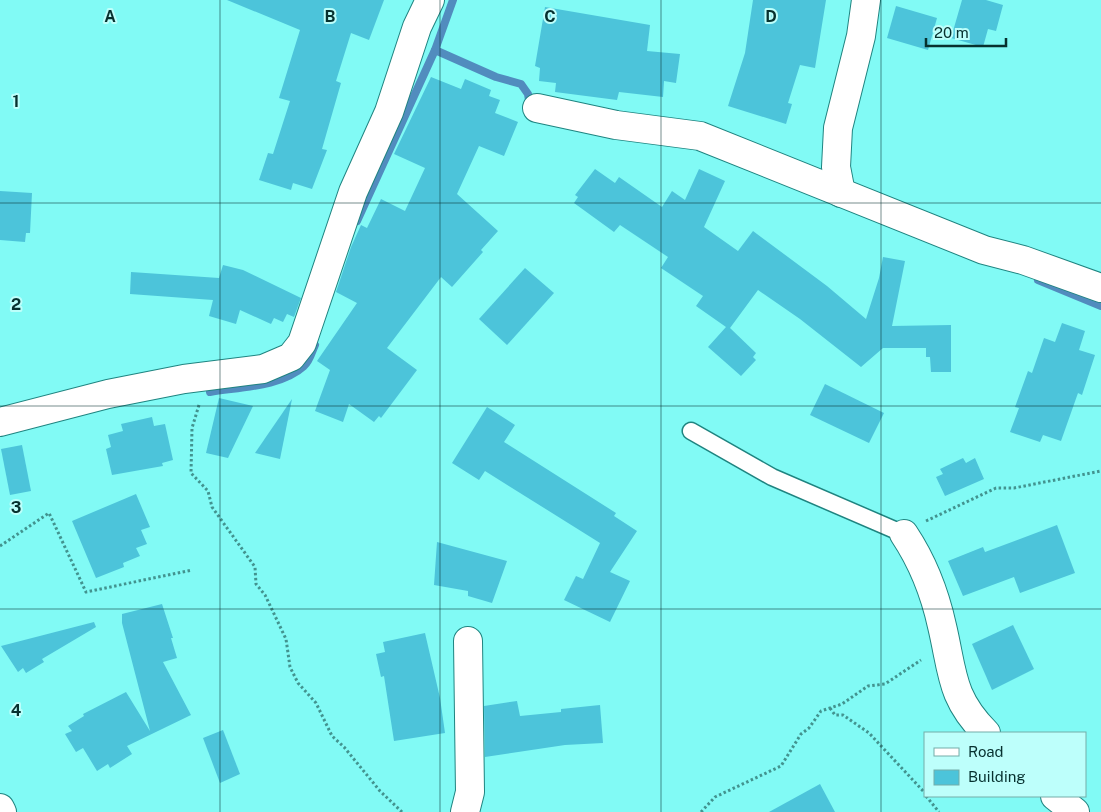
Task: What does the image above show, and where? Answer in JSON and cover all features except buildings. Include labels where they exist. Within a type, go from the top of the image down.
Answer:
[{"type":"street","points":[[0,422],[108,394],[202,377],[263,369],[291,357],[302,343],[353,192],[389,112],[416,27],[430,0]]},
{"type":"street","points":[[841,193],[836,167],[838,128],[861,36],[866,0]]},
{"type":"street","points":[[537,108],[616,125],[700,136],[984,250],[1023,260],[1101,288]]},
{"type":"street","points":[[904,534],[921,562],[942,626],[950,672],[962,703],[985,732]]},
{"type":"street","points":[[465,812],[470,792],[468,641]]},
{"type":"street","points":[[1056,797],[1075,812]]},
{"type":"street","points":[[0,808],[2,812]]},
{"type":"lane","points":[[691,432],[772,477],[904,534]]},
{"type":"path","points":[[202,377],[202,394],[192,428],[190,473],[208,490],[212,507],[255,566],[256,584],[265,595],[286,639],[290,667],[298,683],[316,703],[332,736],[344,747],[380,791],[402,812]]},
{"type":"path","points":[[904,534],[936,516],[996,488],[1014,488],[1101,471]]},
{"type":"path","points":[[0,546],[49,514],[86,592],[192,570]]},
{"type":"path","points":[[701,812],[715,797],[780,766],[801,734],[809,728],[821,711],[842,704],[868,686],[884,684],[927,655],[946,647]]},
{"type":"path","points":[[830,708],[835,715],[843,715],[868,733],[924,793]]},
{"type":"path","points":[[927,797],[938,812]]},
{"type":"waterway","points":[[357,221],[435,50],[453,0]]},
{"type":"waterway","points":[[435,50],[496,77],[521,84],[528,94],[530,107]]},
{"type":"waterway","points":[[1038,280],[1101,306]]},
{"type":"waterway","points":[[210,392],[259,385],[284,378],[295,373],[306,364],[315,345]]}]
